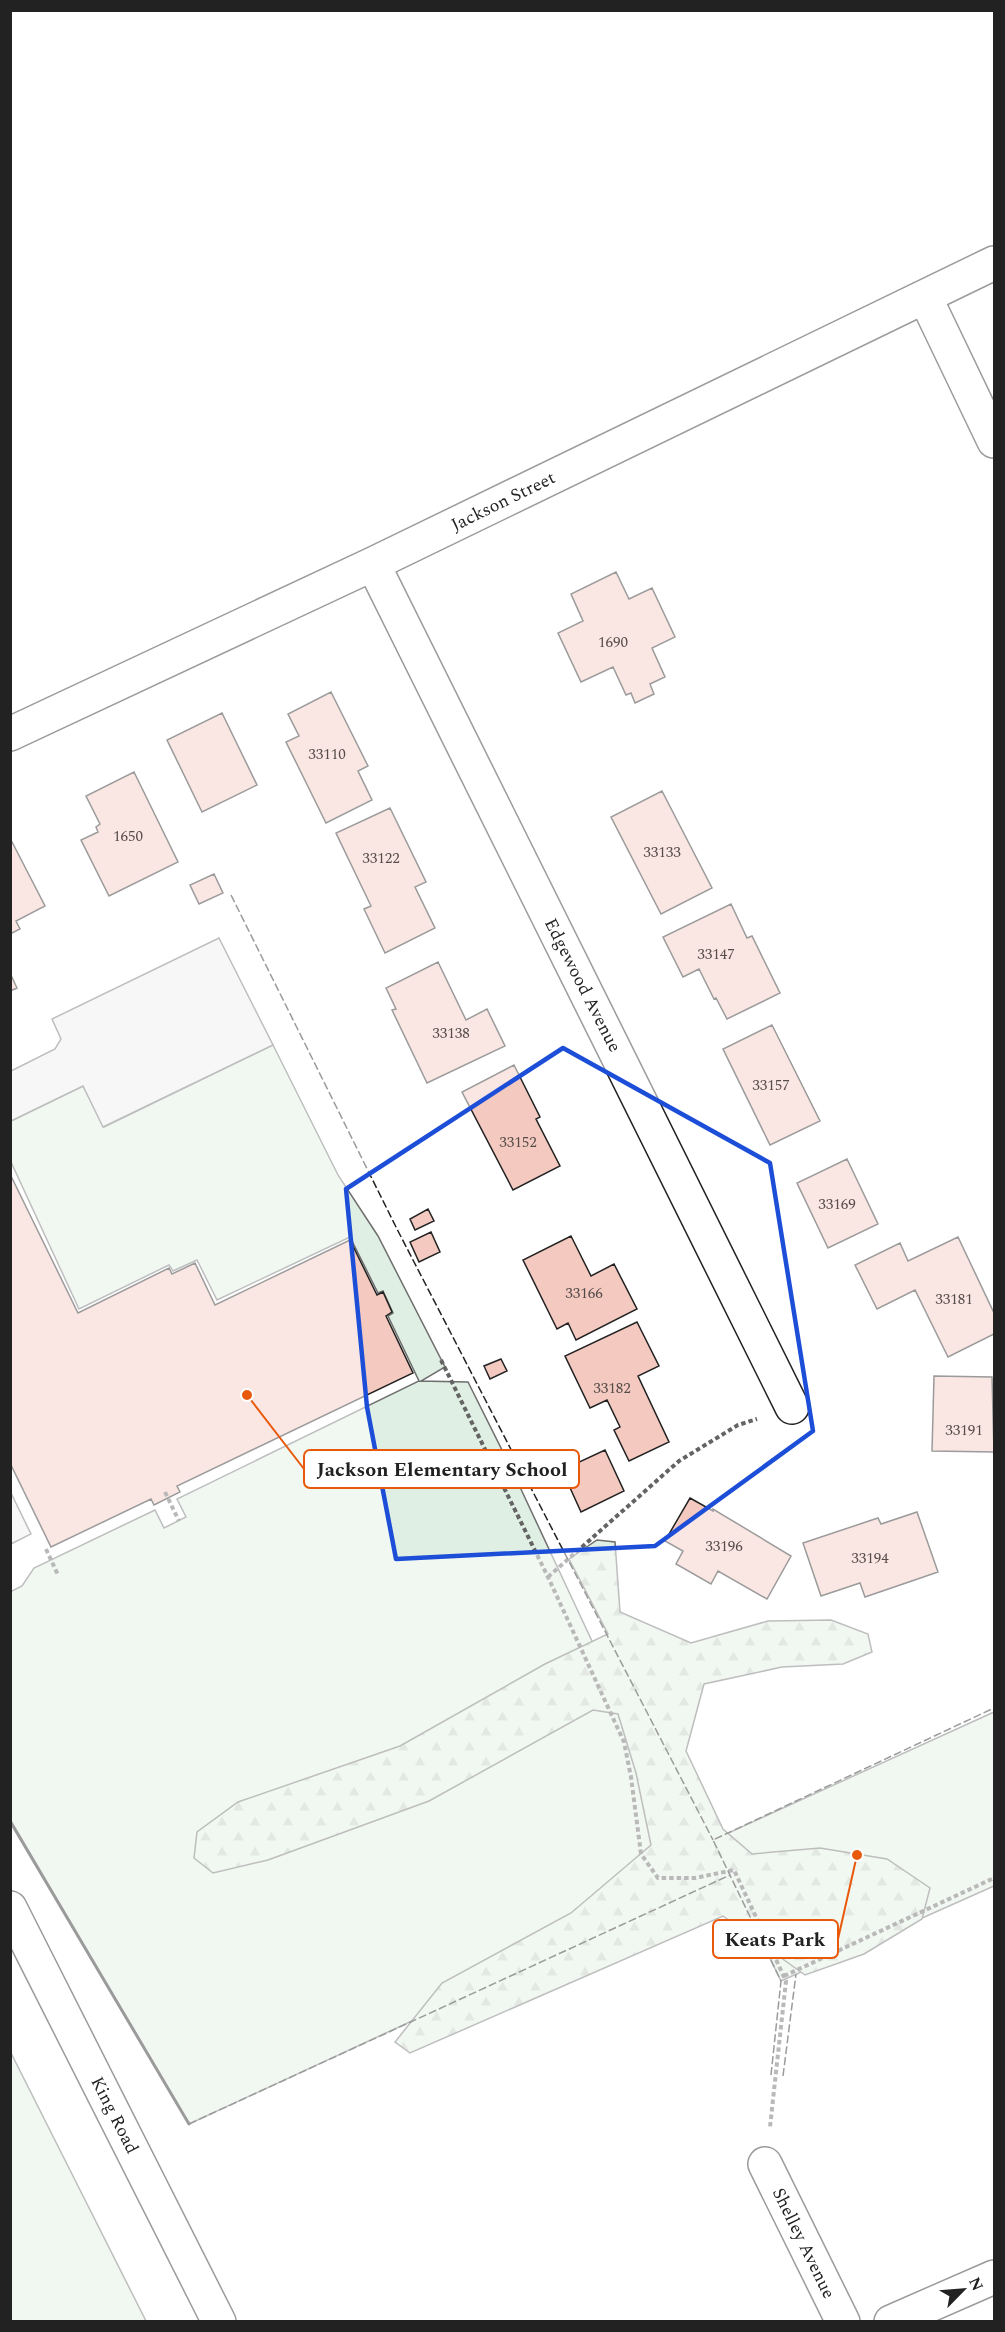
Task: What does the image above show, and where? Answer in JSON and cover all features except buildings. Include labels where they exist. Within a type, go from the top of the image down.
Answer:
[{"type":"street","name":"Jackson Street","points":[[10,734],[373,564],[994,263]]},
{"type":"street","points":[[925,297],[994,441]]},
{"type":"street","name":"Edgewood Avenue","points":[[373,564],[792,1407]]},
{"type":"street","name":"King Road","points":[[10,1908],[219,2322]]},
{"type":"street","name":"Shelley Avenue","points":[[765,2164],[843,2322]]},
{"type":"street","points":[[891,2322],[994,2277]]},
{"type":"path","points":[[441,1360],[548,1577],[624,1742],[641,1854],[658,1878],[695,1878],[734,1870],[784,1976],[786,1981],[765,2164]]},
{"type":"path","points":[[548,1577],[679,1461],[738,1425],[792,1407]]},
{"type":"path","points":[[165,1492],[179,1521]]},
{"type":"path","points":[[46,1549],[58,1575]]},
{"type":"path","points":[[784,1976],[994,1878]]},
{"type":"highlighted area","points":[[563,1048],[770,1163],[813,1431],[655,1546],[396,1559],[367,1407],[346,1189]]},
{"type":"green space","points":[[273,1045],[338,1175],[378,1236],[445,1367],[421,1381],[468,1382],[512,1470],[706,1885],[189,2124],[11,1821],[10,1592],[22,1586],[34,1568],[155,1510],[164,1528],[186,1517],[177,1499],[419,1381],[388,1316],[393,1313],[383,1291],[378,1293],[350,1237],[217,1300],[197,1260],[173,1271],[169,1265],[79,1309],[11,1162],[11,1121],[83,1086],[104,1127]]},
{"type":"green space","points":[[597,1540],[615,1542],[620,1612],[691,1643],[768,1621],[831,1620],[868,1634],[872,1652],[843,1664],[782,1667],[704,1684],[686,1751],[723,1829],[752,1854],[820,1848],[887,1859],[930,1888],[922,1919],[864,1954],[805,1975],[723,1916],[410,2053],[395,2042],[442,1983],[571,1913],[651,1845],[636,1773],[618,1714],[593,1710],[429,1801],[268,1860],[213,1873],[194,1858],[197,1832],[238,1802],[400,1746],[545,1664],[608,1634],[569,1559]]},
{"type":"green space","points":[[994,1712],[994,1886],[781,1981],[713,1840]]},
{"type":"green space","points":[[11,2053],[146,2321],[11,2321]]},
{"type":"shaded area","points":[[219,938],[273,1045],[103,1127],[83,1086],[11,1121],[11,1071],[55,1049],[61,1039],[52,1019]]},
{"type":"shaded area","points":[[10,1491],[31,1534],[11,1544],[10,1544]]},
{"type":"fence","points":[[231,895],[398,1231],[713,1840]]},
{"type":"fence","points":[[771,2075],[781,1981],[713,1840],[994,1708]]},
{"type":"fence","points":[[10,1821],[189,2124],[730,1875]]},
{"type":"fence","points":[[783,2076],[796,1974]]},
{"type":"wall","points":[[10,1821],[189,2124]]},
{"type":"place","name":"Jackson Elementary School","points":[[247,1395]]},
{"type":"place","name":"Keats Park","points":[[857,1855]]}]
